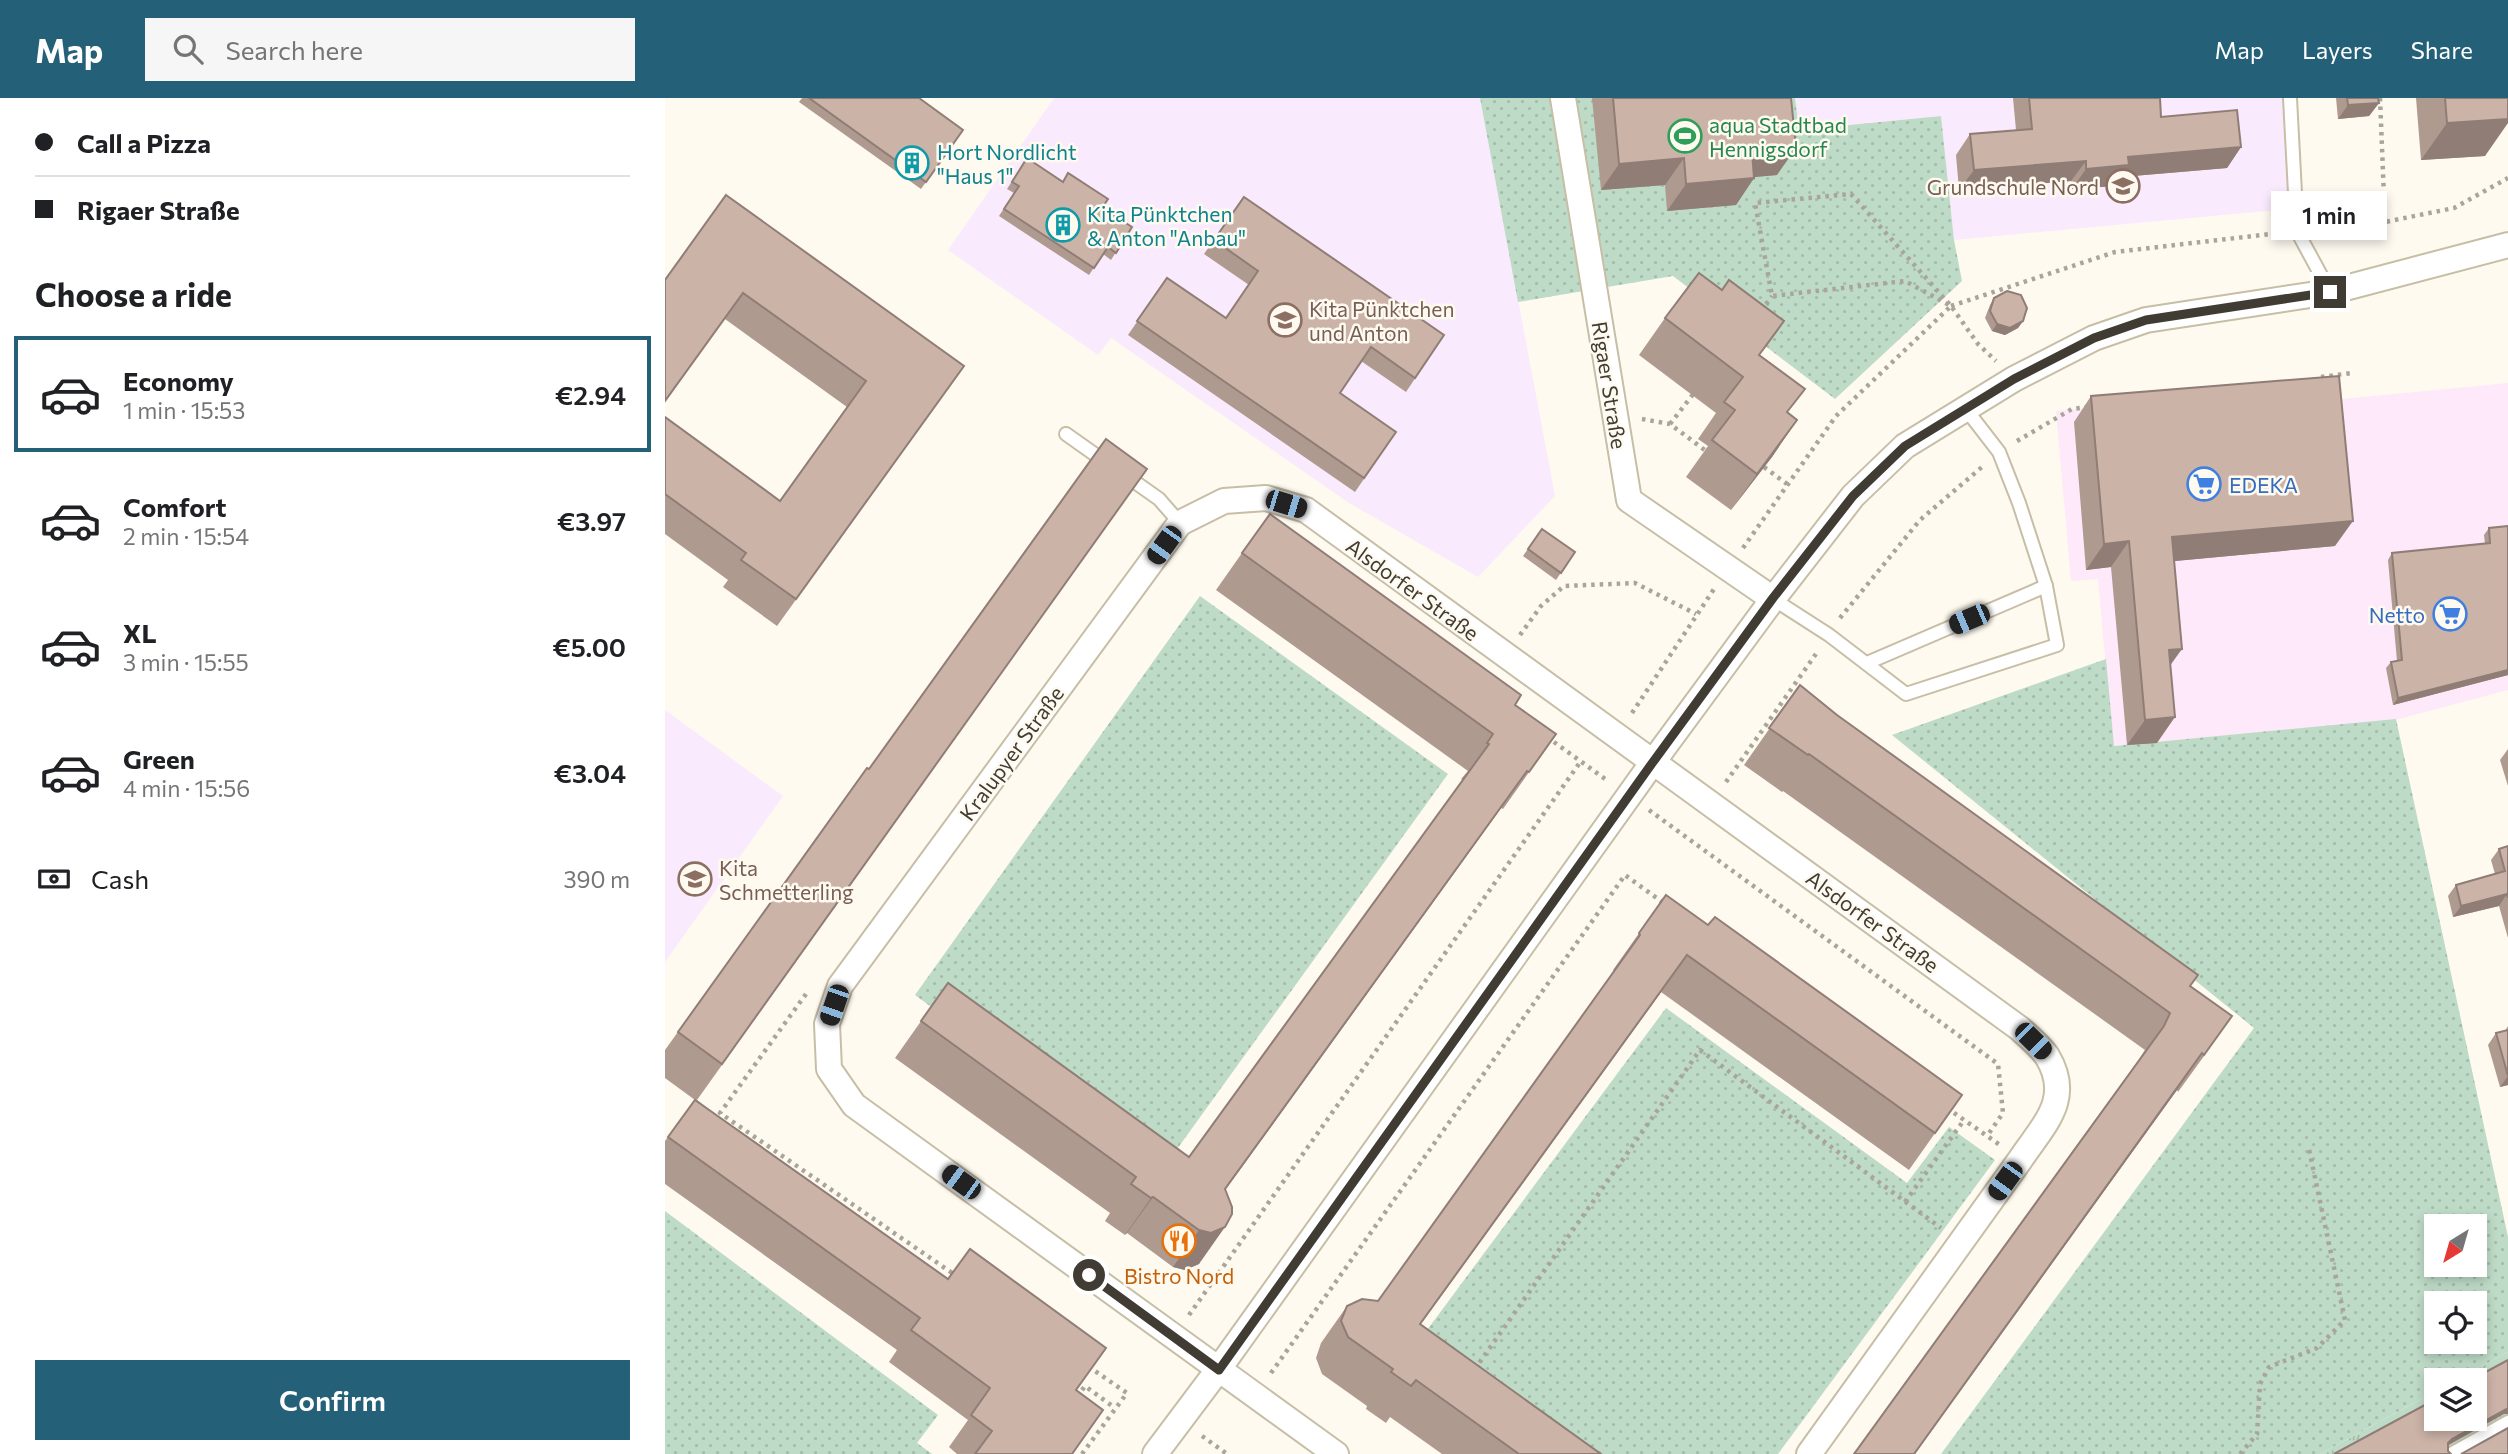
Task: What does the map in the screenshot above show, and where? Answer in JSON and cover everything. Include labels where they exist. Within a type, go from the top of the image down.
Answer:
[{"type":"street","name":"Rigaer Straße","points":[[1563,98],[1629,500],[1773,598]]},
{"type":"street","points":[[1155,1454],[1219,1370],[1773,598],[1853,496],[1905,446],[2014,379],[2094,338],[2146,320],[2330,292],[2508,245]]},
{"type":"street","name":"Kralupyer Straße","points":[[1306,510],[1266,498],[1224,501],[1180,523],[840,986],[827,1024],[829,1069],[854,1105],[1336,1454]]},
{"type":"street","name":"Alsdorfer Straße","points":[[1306,510],[2019,1028],[2046,1054],[2059,1085],[2053,1111],[1809,1454]]},
{"type":"lane","points":[[2290,98],[2297,231],[2330,292]]},
{"type":"lane","points":[[1773,598],[1829,635],[1906,694],[2057,645],[2046,586],[2019,503],[1999,452],[1965,408]]},
{"type":"lane","points":[[1066,434],[1159,499],[1180,523]]},
{"type":"lane","points":[[1867,663],[2046,586]]},
{"type":"lane","points":[[2451,1454],[2508,1422]]},
{"type":"path","points":[[2380,98],[2385,222]]},
{"type":"path","points":[[1616,737],[1696,614],[1836,416],[1951,306],[2115,252],[2385,222],[2454,208],[2508,178]]},
{"type":"path","points":[[1758,315],[1772,296],[1755,203],[1851,194],[1951,306],[1978,344],[2014,379]]},
{"type":"path","points":[[1772,296],[1905,281],[1951,306]]},
{"type":"path","points":[[2312,378],[2352,373]]},
{"type":"path","points":[[1670,424],[1697,388],[1706,396]]},
{"type":"path","points":[[1711,802],[1847,607],[1920,520],[1999,452],[2072,409],[2098,405]]},
{"type":"path","points":[[1614,413],[1670,424],[1706,451]]},
{"type":"path","points":[[1764,467],[1787,484]]},
{"type":"path","points":[[1505,656],[1541,606],[1564,586],[1635,583],[1696,614]]},
{"type":"path","points":[[1174,1336],[1581,761]]},
{"type":"path","points":[[1255,1396],[1625,875],[1670,908]]},
{"type":"path","points":[[840,986],[821,975],[720,1113],[957,1276]]},
{"type":"path","points":[[1487,1374],[1476,1366],[1700,1050],[1961,1243]]},
{"type":"path","points":[[1941,1103],[2020,1160]]},
{"type":"path","points":[[1905,1202],[1964,1120]]},
{"type":"path","points":[[2240,1454],[2257,1434],[2260,1384],[2269,1367],[2318,1348],[2345,1320],[2309,1149]]},
{"type":"path","points":[[1081,1362],[1127,1393],[1082,1454]]},
{"type":"path","points":[[1073,1403],[1085,1387],[1115,1408]]},
{"type":"shaded area","name":"Kita Pünktchen und Anton","points":[[1054,98],[1480,98],[1555,496],[1478,577],[1349,503],[1111,338],[1098,355],[948,250]]},
{"type":"shaded area","name":"Grundschule Nord","points":[[1795,98],[2292,98],[2298,208],[1954,240],[1941,116],[1799,130]]},
{"type":"shaded area","points":[[2508,383],[2508,690],[2395,720],[2113,746],[2098,579],[2071,581],[2056,411],[2320,387],[2322,401]]},
{"type":"shaded area","name":"Kita Schmetterling","points":[[665,710],[783,796],[665,962]]},
{"type":"green space","points":[[1480,98],[1795,98],[1799,130],[1941,116],[1954,240],[1962,281],[1835,399],[1673,276],[1518,302]]},
{"type":"green space","points":[[1200,596],[1448,774],[1159,1174],[915,995]]},
{"type":"green space","points":[[2106,659],[2114,746],[2396,719],[2508,1237],[2508,1352],[2478,1368],[2424,1368],[2424,1398],[2320,1454],[1941,1454],[2254,1028],[1892,735]]},
{"type":"green space","points":[[1666,1008],[1907,1183],[1949,1127],[1995,1160],[1778,1454],[1540,1454],[1407,1357]]},
{"type":"green space","points":[[665,1211],[938,1415],[917,1443],[932,1454],[665,1454]]},
{"type":"green space","points":[[2508,1352],[2508,1454],[2320,1454],[2424,1398],[2424,1431],[2487,1431],[2487,1368],[2478,1368]]},
{"type":"building","name":"Hort Nordlicht \"Haus 1\"","points":[[809,98],[919,98],[963,130],[926,182]]},
{"type":"building","name":"aqua Stadtbad Hennigsdorf","points":[[1613,98],[1791,98],[1796,148],[1752,152],[1754,178],[1686,184],[1684,158],[1619,164]]},
{"type":"building","points":[[2029,98],[2160,98],[2161,117],[2237,110],[2241,147],[2128,157],[2129,165],[2086,169],[2086,161],[1974,170],[1970,134],[2032,129]]},
{"type":"building","points":[[2347,98],[2378,98],[2379,103],[2348,105]]},
{"type":"building","points":[[2445,98],[2508,98],[2508,119],[2447,123]]},
{"type":"building","name":"Kita Pünktchen & Anton \"Anbau\"","points":[[1027,158],[1063,182],[1068,173],[1108,199],[1102,208],[1132,227],[1116,253],[1108,247],[1094,268],[1004,209],[1019,186],[1012,182]]},
{"type":"building","points":[[726,195],[964,366],[796,599],[741,560],[746,553],[665,494],[665,417],[780,501],[866,381],[743,293],[665,401],[665,280]]},
{"type":"building","points":[[1244,197],[1444,335],[1415,378],[1371,347],[1340,393],[1396,432],[1364,478],[1137,321],[1167,278],[1226,318],[1258,271],[1214,240]]},
{"type":"building","points":[[1699,273],[1722,290],[1729,280],[1784,321],[1759,355],[1805,389],[1787,412],[1797,420],[1757,474],[1712,440],[1735,410],[1724,402],[1743,377],[1665,318]]},
{"type":"building","points":[[2007,291],[2021,295],[2027,308],[2023,321],[2010,328],[1997,324],[1990,311],[1994,298]]},
{"type":"building","name":"EDEKA","points":[[2339,376],[2353,521],[2172,537],[2182,649],[2169,650],[2175,717],[2145,720],[2129,541],[2104,544],[2091,396]]},
{"type":"building","points":[[1106,439],[1147,469],[722,1064],[678,1032]]},
{"type":"building","points":[[1270,514],[1521,695],[1515,705],[1556,734],[1225,1189],[1232,1214],[1225,1227],[1211,1233],[1199,1230],[1131,1184],[1136,1177],[921,1021],[948,983],[1189,1157],[1489,744],[1487,743],[1493,734],[1242,553]]},
{"type":"building","name":"Netto","points":[[2508,526],[2508,670],[2398,698],[2391,662],[2402,660],[2392,553],[2490,543],[2489,528]]},
{"type":"building","points":[[1542,529],[1575,552],[1561,573],[1528,549]]},
{"type":"building","points":[[1800,685],[1837,715],[2198,975],[2190,986],[2232,1016],[2204,1055],[2202,1053],[1914,1454],[1854,1454],[2164,1026],[2170,1013],[1769,728]]},
{"type":"building","points":[[2508,846],[2508,898],[2507,894],[2461,906],[2456,885],[2505,871],[2499,849]]},
{"type":"building","points":[[1666,895],[1708,925],[1715,917],[1962,1095],[1935,1133],[1687,955],[1420,1324],[1601,1454],[1519,1454],[1416,1380],[1411,1386],[1391,1372],[1393,1369],[1348,1337],[1341,1321],[1347,1306],[1362,1299],[1378,1301]]},
{"type":"building","points":[[2508,1030],[2508,1076],[2496,1033]]},
{"type":"building","points":[[695,1100],[948,1279],[970,1249],[1106,1348],[1076,1390],[1103,1410],[1072,1454],[975,1454],[992,1431],[971,1415],[990,1388],[911,1330],[920,1318],[668,1137]]},
{"type":"building","points":[[2508,1360],[2508,1408],[2487,1420],[2487,1371]]},
{"type":"building","points":[[2424,1405],[2424,1431],[2466,1431],[2448,1443],[2448,1451],[2451,1454],[2334,1454]]},
{"type":"building","points":[[2508,1428],[2508,1454],[2461,1454]]},
{"type":"place","name":"aqua Stadtbad Hennigsdorf","points":[[1685,136]]},
{"type":"place","name":"Hort Nordlicht \"Haus 1\"","points":[[912,163]]},
{"type":"place","name":"Grundschule Nord","points":[[2123,186]]},
{"type":"place","name":"Kita Pünktchen & Anton \"Anbau\"","points":[[1063,225]]},
{"type":"place","name":"Kita Pünktchen und Anton","points":[[1285,320]]},
{"type":"place","name":"EDEKA","points":[[2204,484]]},
{"type":"place","name":"Netto","points":[[2450,614]]},
{"type":"place","name":"Kita Schmetterling","points":[[695,879]]},
{"type":"place","name":"Bistro Nord","points":[[1179,1241]]},
{"type":"route","points":[[1089,1275],[1219,1370],[1653,762],[1773,598],[1853,496],[1905,446],[2014,379],[2094,338],[2146,320],[2330,292]]}]
